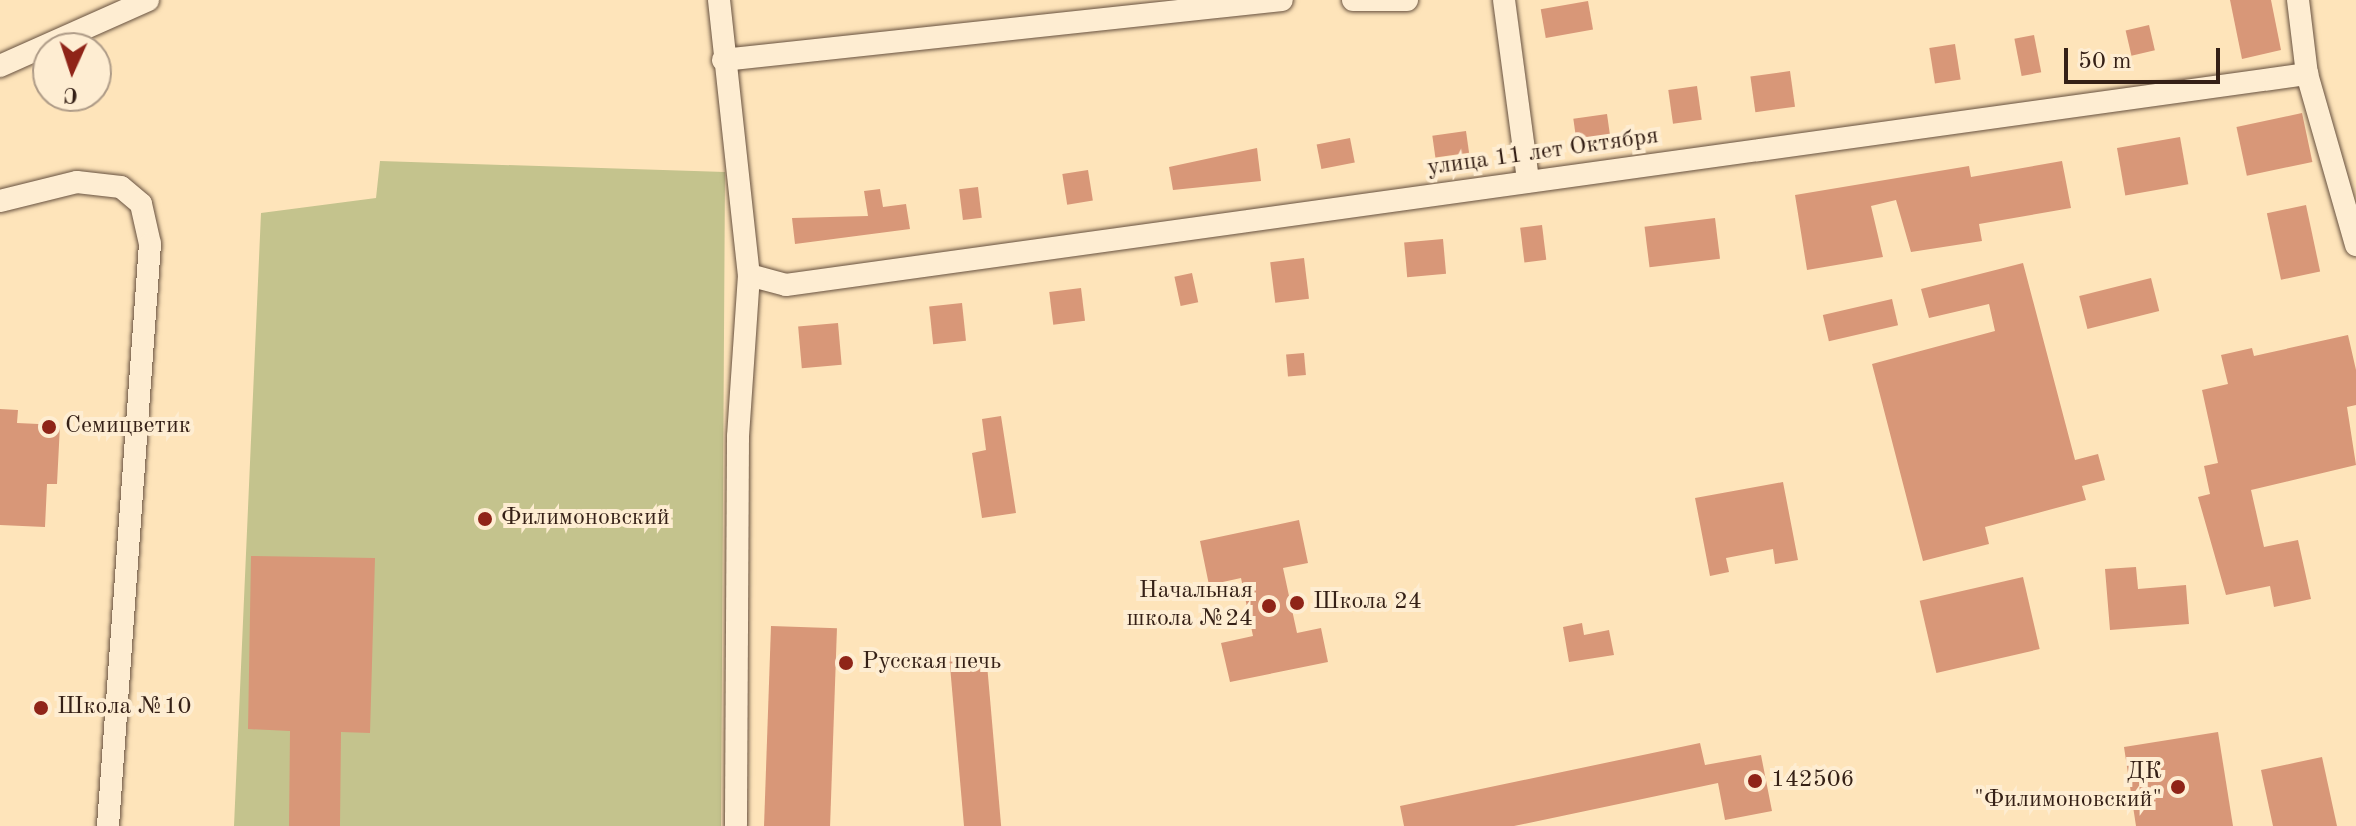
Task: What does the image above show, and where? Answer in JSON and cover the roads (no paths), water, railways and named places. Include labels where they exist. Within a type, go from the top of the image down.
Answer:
[{"type":"street","points":[[0,66],[148,0]]},
{"type":"street","points":[[719,0],[723,60],[749,275],[738,437],[736,826]]},
{"type":"street","points":[[723,60],[1282,0]]},
{"type":"street","points":[[1353,0],[1407,0]]},
{"type":"street","points":[[1504,0],[1528,181]]},
{"type":"street","points":[[2298,0],[2307,74],[2356,245]]},
{"type":"street","name":"улица 11 лет Октября","points":[[749,275],[786,285],[2307,74]]},
{"type":"street","points":[[0,201],[77,182],[121,187],[141,204],[150,244],[108,826]]},
{"type":"place","name":"Семицветик","points":[[49,427]]},
{"type":"place","name":"Филимоновский","points":[[485,519]]},
{"type":"place","name":"Школа 24","points":[[1297,603]]},
{"type":"place","name":"Начальная школа №24","points":[[1269,606]]},
{"type":"place","name":"Русская печь","points":[[846,663]]},
{"type":"place","name":"Школа №10","points":[[41,708]]},
{"type":"place","name":"142506","points":[[1755,781]]},
{"type":"place","name":"ДК \"Филимоновский\"","points":[[2178,787]]}]
